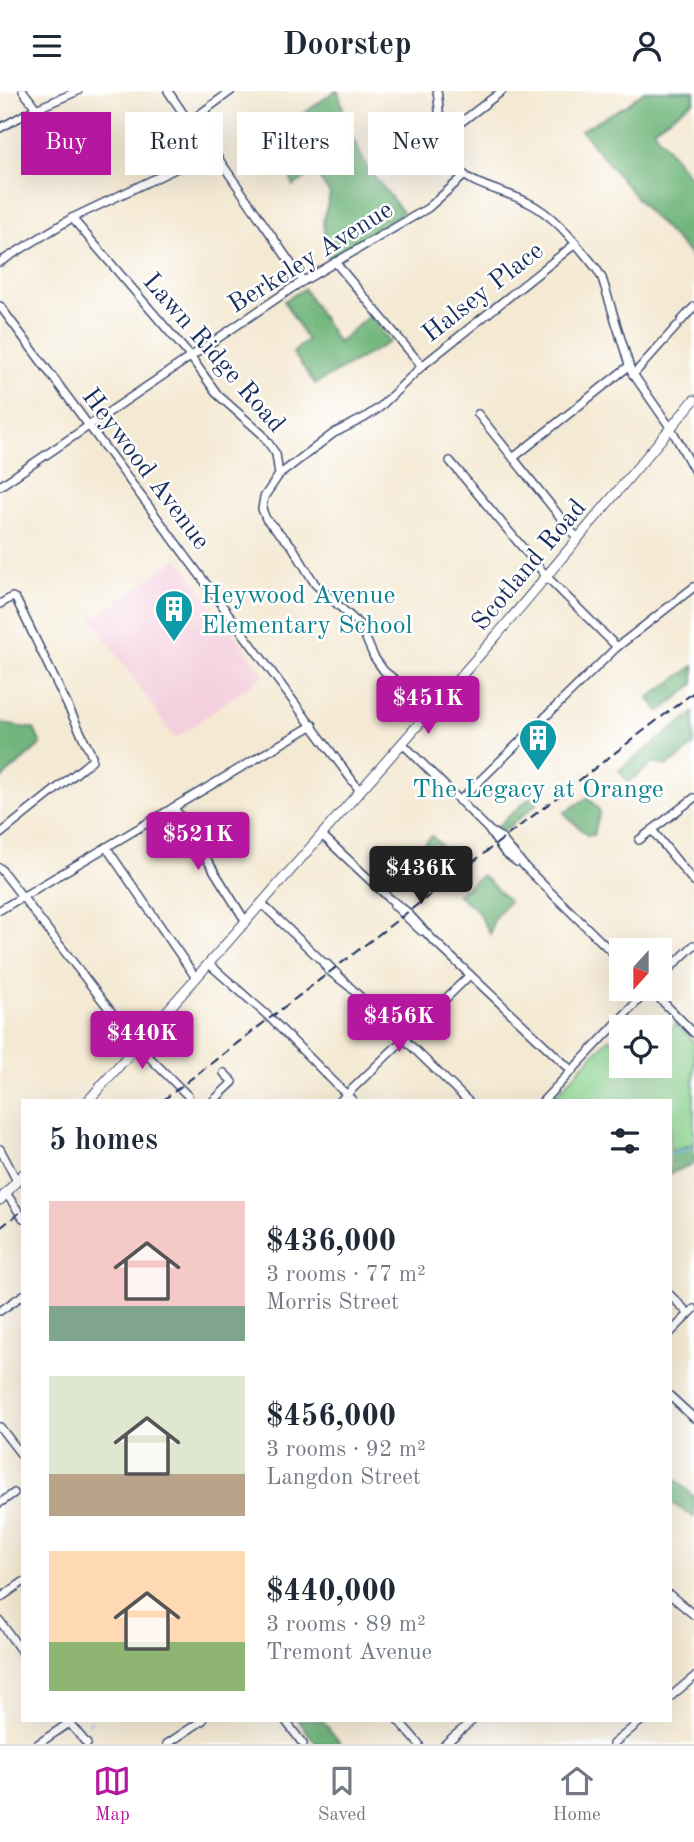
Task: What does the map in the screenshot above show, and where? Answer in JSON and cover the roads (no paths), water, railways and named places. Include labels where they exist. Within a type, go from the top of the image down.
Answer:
[{"type":"main road","name":"Scotland Road","points":[[90,1099],[431,710],[694,400]]},
{"type":"main road","points":[[3,1196],[20,1177]]},
{"type":"street","points":[[23,91],[36,108]]},
{"type":"street","points":[[0,128],[36,108],[78,91]]},
{"type":"street","points":[[168,91],[182,112]]},
{"type":"street","points":[[203,112],[231,91]]},
{"type":"street","points":[[437,91],[440,112]]},
{"type":"street","points":[[464,120],[502,91]]},
{"type":"street","points":[[223,166],[303,282]]},
{"type":"street","points":[[0,263],[72,218],[162,175]]},
{"type":"street","points":[[465,176],[485,187],[528,202],[549,216],[602,278],[633,375],[671,428],[694,470]]},
{"type":"street","name":"Berkeley Avenue","points":[[0,486],[303,282],[428,208],[465,176]]},
{"type":"street","name":"Lawn Ridge Road","points":[[72,218],[190,356],[218,395],[262,434],[276,454],[279,475],[264,497],[262,509],[266,519],[292,546],[315,584],[360,625],[374,657],[384,671],[398,682],[413,688],[431,710]]},
{"type":"street","name":"Halsey Place","points":[[335,262],[422,366],[575,244]]},
{"type":"street","name":"Heywood Avenue","points":[[0,306],[360,791]]},
{"type":"street","points":[[633,375],[694,307]]},
{"type":"street","points":[[279,475],[334,433],[379,408],[422,366]]},
{"type":"street","points":[[513,458],[629,366]]},
{"type":"street","points":[[478,414],[578,538]]},
{"type":"street","points":[[450,461],[546,576],[617,647]]},
{"type":"street","points":[[459,801],[617,647],[694,587]]},
{"type":"street","points":[[0,604],[12,597],[16,599],[92,756],[92,761],[0,834]]},
{"type":"street","points":[[0,910],[313,725]]},
{"type":"street","points":[[402,743],[490,831],[505,853],[526,868],[609,949]]},
{"type":"street","points":[[639,840],[694,798]]},
{"type":"street","points":[[174,807],[246,922]]},
{"type":"street","points":[[652,831],[694,882]]},
{"type":"street","points":[[322,835],[389,898],[413,925],[430,937],[572,1071]]},
{"type":"street","points":[[106,847],[196,978]]},
{"type":"street","points":[[0,868],[137,1045],[168,1078],[174,1089],[188,1099]]},
{"type":"street","points":[[261,903],[322,961],[334,976],[349,987],[466,1099]]},
{"type":"street","points":[[672,966],[694,945]]},
{"type":"street","points":[[209,964],[346,1099],[470,975]]},
{"type":"street","points":[[545,1099],[638,1001]]},
{"type":"street","points":[[661,1001],[694,1033]]},
{"type":"street","points":[[215,1099],[233,1083],[224,1073]]},
{"type":"street","points":[[0,1149],[20,1177]]},
{"type":"street","points":[[3,1196],[21,1209]]},
{"type":"street","points":[[3,1196],[21,1216]]},
{"type":"street","points":[[0,1311],[21,1296]]},
{"type":"street","points":[[672,1296],[692,1311],[672,1331]]},
{"type":"street","points":[[672,1398],[694,1418]]},
{"type":"street","points":[[0,1427],[21,1454]]},
{"type":"street","points":[[15,1447],[21,1442]]},
{"type":"street","points":[[0,1503],[14,1493]]},
{"type":"street","points":[[0,1598],[21,1583]]},
{"type":"street","points":[[672,1597],[694,1615]]},
{"type":"street","points":[[1,1625],[21,1651]]},
{"type":"street","points":[[672,1695],[694,1677]]},
{"type":"street","points":[[38,1744],[68,1722],[87,1744]]},
{"type":"street","points":[[167,1744],[200,1722]]},
{"type":"street","points":[[286,1722],[303,1744]]},
{"type":"street","points":[[400,1722],[419,1744]]},
{"type":"street","points":[[445,1744],[471,1722]]},
{"type":"street","points":[[613,1744],[640,1722]]},
{"type":"waterway","points":[[672,1153],[694,1147]]},
{"type":"railway","points":[[165,1099],[694,692]]},
{"type":"railway","points":[[0,1228],[21,1212]]},
{"type":"place","name":"Heywood Avenue Elementary School","points":[[174,643]]},
{"type":"place","name":"The Legacy at Orange","points":[[538,772]]}]
